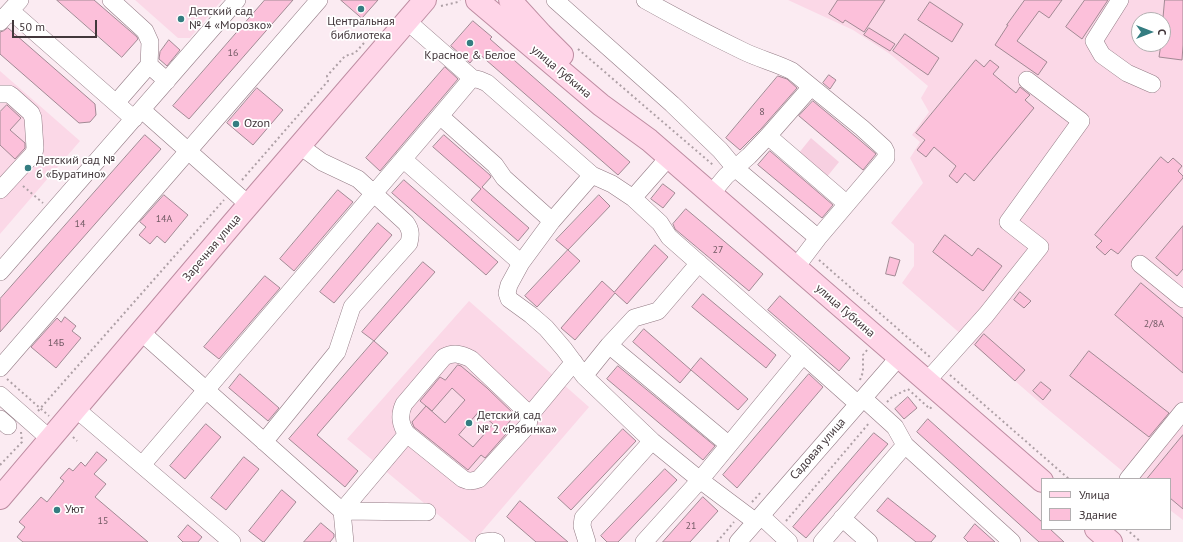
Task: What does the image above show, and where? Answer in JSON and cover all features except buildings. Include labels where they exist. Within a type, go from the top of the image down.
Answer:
[{"type":"main road","name":"улица Губкина","points":[[477,0],[601,105],[649,140],[899,357],[934,374],[1041,481]]},
{"type":"main road","name":"улица Губкина","points":[[510,0],[541,34],[609,98],[649,140]]},
{"type":"main road","name":"Заречная улица","points":[[0,498],[407,20],[431,1]]},
{"type":"main road","points":[[1097,530],[1111,542]]},
{"type":"street","points":[[112,0],[145,30],[150,42],[149,65],[116,103]]},
{"type":"street","points":[[0,272],[237,0]]},
{"type":"street","points":[[3,373],[188,151],[319,0]]},
{"type":"street","points":[[555,0],[672,104],[720,150],[730,172],[813,244]]},
{"type":"street","points":[[644,0],[718,39],[792,71],[862,128],[884,148],[886,158],[813,244],[796,267]]},
{"type":"street","points":[[1120,0],[1094,41],[1102,55],[1127,73],[1152,84]]},
{"type":"street","points":[[10,11],[116,103],[138,114],[188,151],[249,205]]},
{"type":"street","points":[[407,20],[472,78],[487,83],[592,175],[612,184],[633,198],[660,222],[669,237],[803,355],[860,401],[879,412],[895,427],[905,445],[1012,542]]},
{"type":"street","points":[[149,65],[167,81]]},
{"type":"street","points":[[142,465],[472,78]]},
{"type":"street","points":[[934,374],[986,315],[1040,247],[1008,222],[1081,121],[1027,80]]},
{"type":"street","points":[[711,194],[730,172],[749,156],[768,136],[811,87]]},
{"type":"street","points":[[0,94],[9,94],[31,113],[33,118],[35,148],[34,153],[0,190]]},
{"type":"street","points":[[440,116],[495,165],[504,178],[552,221]]},
{"type":"street","points":[[768,136],[847,204]]},
{"type":"street","points":[[264,442],[337,352],[348,315],[352,307],[409,243],[411,236],[410,229],[406,222],[358,179],[313,157],[300,146]]},
{"type":"street","points":[[633,198],[669,157]]},
{"type":"street","points":[[403,158],[521,263]]},
{"type":"street","points":[[592,175],[552,221],[521,263],[509,285],[507,292],[509,300],[531,315],[546,328],[584,376],[652,441],[700,480],[783,536]]},
{"type":"street","points":[[584,376],[634,318],[658,311],[699,263]]},
{"type":"street","points":[[1140,264],[1183,299]]},
{"type":"street","points":[[141,332],[342,511],[427,512]]},
{"type":"street","points":[[609,346],[729,445]]},
{"type":"street","points":[[530,414],[471,359],[464,355],[457,354],[444,357],[404,404],[402,408],[401,425],[407,434],[463,480],[479,480],[528,425],[530,414],[574,362]]},
{"type":"street","points":[[644,542],[700,480],[803,355]]},
{"type":"street","name":"Садовая улица","points":[[738,542],[899,357]]},
{"type":"street","points":[[0,395],[34,414],[50,439]]},
{"type":"street","points":[[76,409],[232,542]]},
{"type":"street","points":[[1129,478],[1183,412]]},
{"type":"street","points":[[345,542],[342,511],[407,434]]},
{"type":"street","points":[[587,542],[582,526],[583,518],[652,441]]},
{"type":"street","points":[[822,542],[905,445]]},
{"type":"street","points":[[842,518],[869,542]]},
{"type":"street","points":[[484,542],[496,542]]},
{"type":"path","points":[[431,1],[440,6],[458,2],[460,0]]},
{"type":"path","points":[[0,466],[22,442],[20,430],[328,81],[327,76],[345,56],[355,53],[366,42]]},
{"type":"path","points":[[573,44],[730,172]]},
{"type":"path","points":[[13,176],[53,212]]},
{"type":"path","points":[[813,244],[892,323],[934,374],[1068,478]]},
{"type":"path","points":[[3,373],[34,414]]},
{"type":"path","points":[[783,536],[892,397],[908,389],[930,409]]},
{"type":"path","points":[[1127,530],[1141,542]]},
{"type":"shaded area","name":"Детский сад № 4 «Морозко»","points":[[135,0],[222,0],[190,38],[178,38]]},
{"type":"shaded area","points":[[788,0],[1183,0],[1183,520],[1171,511],[1171,478],[1131,478],[1045,407],[902,283],[914,266],[914,244],[891,223],[923,183],[910,158],[920,142],[912,135],[929,112],[921,98],[928,86],[890,54],[853,30]]},
{"type":"shaded area","name":"Детский сад № 6 «Буратино»","points":[[0,71],[80,141],[0,234]]},
{"type":"shaded area","points":[[811,138],[839,162],[826,178],[798,154]]},
{"type":"shaded area","name":"Детский сад № 2 «Рябинка»","points":[[469,301],[589,407],[473,542],[471,542],[347,439]]},
{"type":"place","name":"Центральная библиотека","points":[[361,9]]},
{"type":"place","name":"Детский сад № 4 «Морозко»","points":[[181,19]]},
{"type":"place","name":"Красное & Белое","points":[[470,43]]},
{"type":"place","name":"Ozon","points":[[236,124]]},
{"type":"place","name":"Детский сад № 6 «Буратино»","points":[[28,168]]},
{"type":"place","name":"Детский сад № 2 «Рябинка»","points":[[469,423]]},
{"type":"place","name":"Уют","points":[[57,510]]}]
